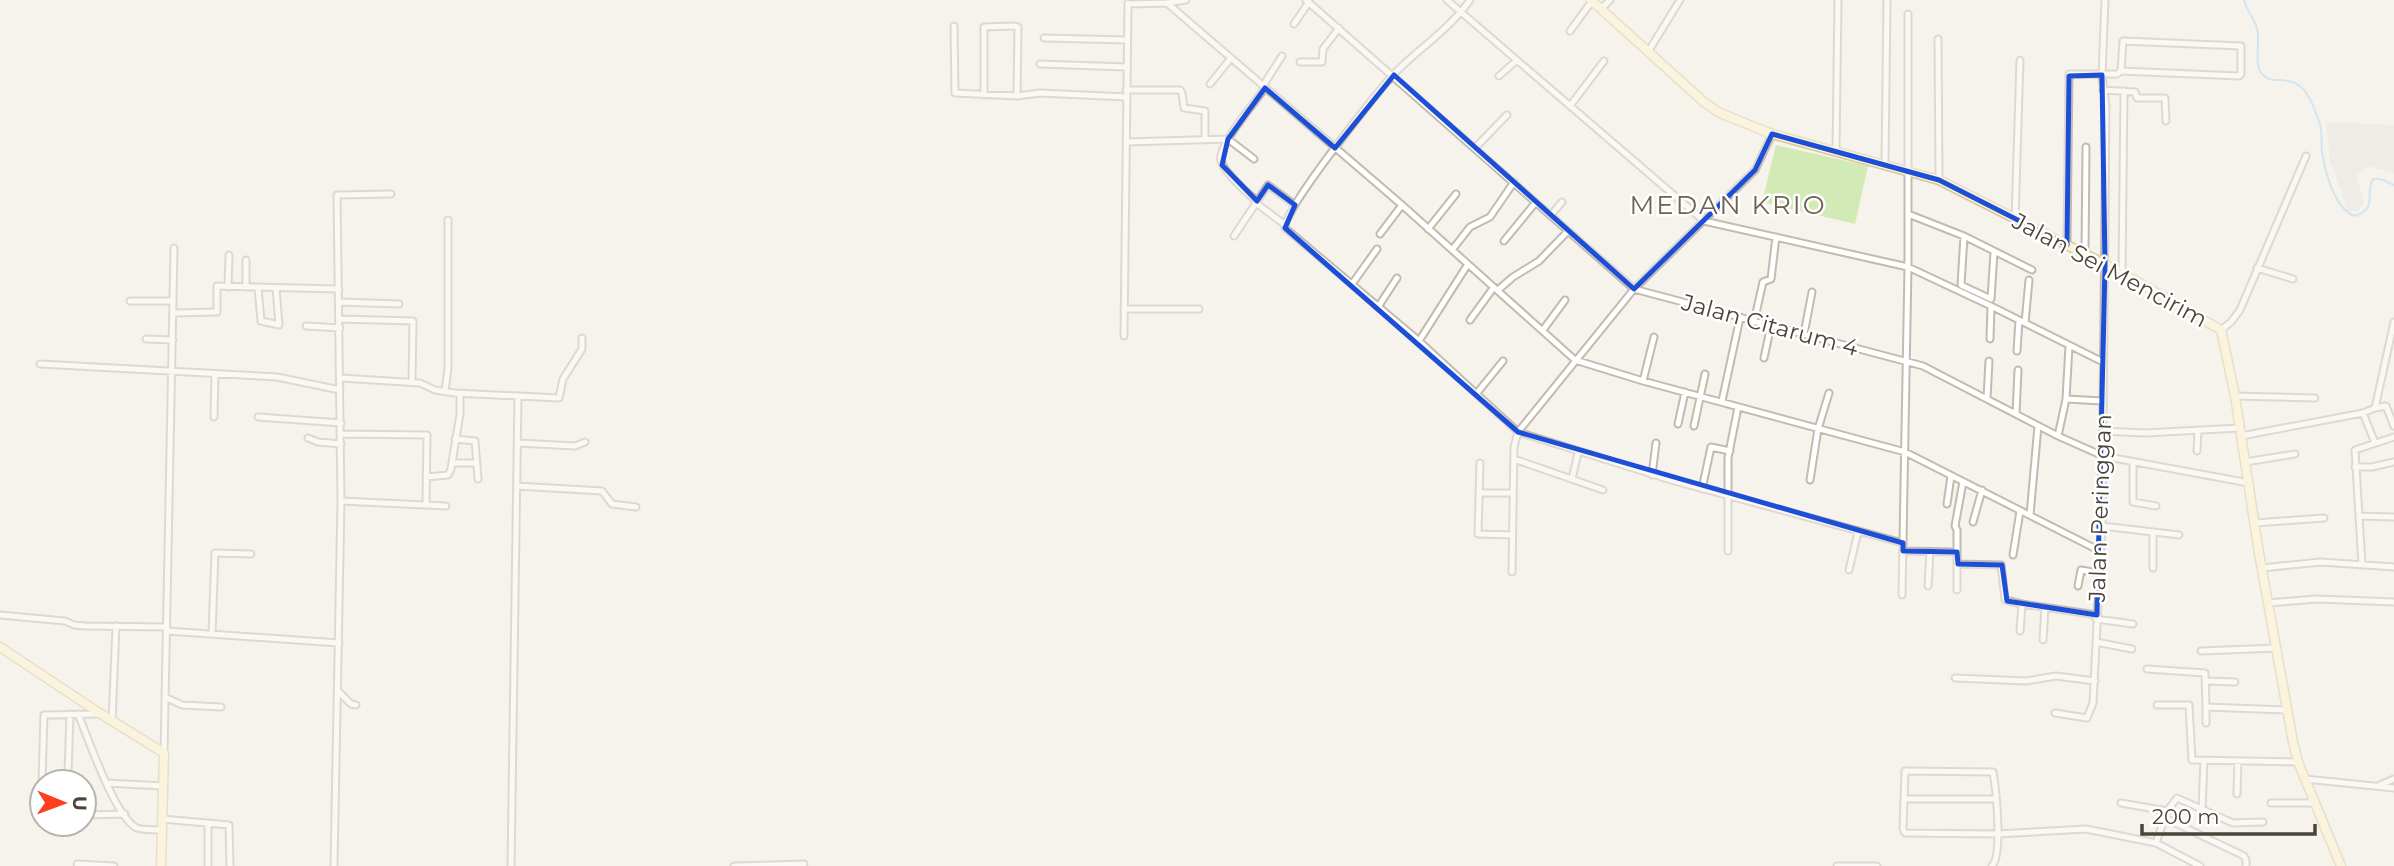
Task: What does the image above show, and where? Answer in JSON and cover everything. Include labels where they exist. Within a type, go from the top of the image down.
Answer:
[{"type":"street","points":[[1124,336],[1128,2],[1167,3],[1186,0]]},
{"type":"street","points":[[1447,0],[1704,221],[1908,267],[2103,362]]},
{"type":"street","points":[[1284,224],[1335,148],[1394,75],[1461,13],[1470,0]]},
{"type":"street","points":[[1601,9],[1610,0]]},
{"type":"street","points":[[1648,52],[1680,0]]},
{"type":"street","points":[[1836,152],[1838,0]]},
{"type":"street","points":[[1885,164],[1887,0]]},
{"type":"street","name":"Jalan Peringgan","points":[[2055,713],[2088,718],[2093,703],[2095,681],[2102,526],[2106,106],[2102,75],[2105,0]]},
{"type":"street","points":[[1294,24],[1308,1],[1634,289]]},
{"type":"street","points":[[1570,31],[1591,1]]},
{"type":"street","name":"Jalan Sei Mencirim","points":[[1591,1],[1712,108],[1772,134],[1939,180],[2122,273],[2221,330],[2235,396],[2286,710],[2298,762],[2341,866]]},
{"type":"street","points":[[1167,3],[1402,205],[1575,360],[1905,452],[2100,551]]},
{"type":"street","points":[[1902,595],[1908,267],[1908,14]]},
{"type":"street","points":[[954,26],[953,91],[957,94],[1017,96],[1040,93],[1126,94],[1180,90],[1184,108],[1205,110],[1205,139]]},
{"type":"street","points":[[984,95],[984,27],[1016,26],[1017,96]]},
{"type":"street","points":[[1300,62],[1322,62],[1323,49],[1339,28]]},
{"type":"street","points":[[1044,38],[1127,40]]},
{"type":"street","points":[[1938,39],[1939,180]]},
{"type":"street","points":[[2067,245],[2069,75],[2115,75],[2121,71],[2239,76],[2241,46],[2123,41],[2121,71]]},
{"type":"street","points":[[1282,56],[1228,139],[1220,161],[1257,202],[1419,341],[1518,432],[1652,475],[1903,543]]},
{"type":"street","points":[[1210,84],[1231,58]]},
{"type":"street","points":[[2015,220],[2020,60]]},
{"type":"street","points":[[1499,76],[1516,61]]},
{"type":"street","points":[[1570,106],[1604,61]]},
{"type":"street","points":[[1040,64],[1126,67]]},
{"type":"street","points":[[2103,90],[2136,92],[2137,98],[2166,99],[2165,121]]},
{"type":"street","points":[[2122,273],[2124,91]]},
{"type":"street","points":[[1475,148],[1507,115]]},
{"type":"street","points":[[1512,572],[1512,493],[1518,432],[1634,289],[1755,170],[1772,134]]},
{"type":"street","points":[[1126,142],[1228,139],[1254,159]]},
{"type":"street","points":[[2085,254],[2086,147]]},
{"type":"street","points":[[2221,330],[2240,310],[2306,156]]},
{"type":"street","points":[[1452,250],[1470,227],[1490,217],[1514,182]]},
{"type":"street","points":[[1234,236],[1268,185],[1295,205]]},
{"type":"street","points":[[334,866],[341,501],[337,195],[391,194]]},
{"type":"street","points":[[1428,229],[1457,194]]},
{"type":"street","points":[[1504,241],[1536,202]]},
{"type":"street","points":[[1551,215],[1562,202]]},
{"type":"street","points":[[1380,234],[1402,205]]},
{"type":"street","points":[[1908,214],[1964,236],[2032,270]]},
{"type":"street","points":[[445,392],[448,368],[448,220]]},
{"type":"street","points":[[1470,320],[1496,289],[1539,261],[1568,231]]},
{"type":"street","points":[[1964,236],[1961,285],[1991,299],[1994,252]]},
{"type":"street","points":[[1754,322],[1763,282],[1771,279],[1776,237]]},
{"type":"street","points":[[161,866],[174,248]]},
{"type":"street","points":[[1352,284],[1377,248]]},
{"type":"street","points":[[228,287],[229,255]]},
{"type":"street","points":[[246,260],[246,287]]},
{"type":"street","points":[[1419,341],[1468,264]]},
{"type":"street","points":[[2257,268],[2293,279]]},
{"type":"street","points":[[1378,307],[1397,278]]},
{"type":"street","points":[[2017,351],[2029,280]]},
{"type":"street","points":[[173,313],[216,313],[217,286],[339,289]]},
{"type":"street","points":[[258,288],[261,321],[279,325],[276,288]]},
{"type":"street","name":"Jalan Citarum 4","points":[[1634,289],[1923,366],[2038,426],[2103,456],[2249,483]]},
{"type":"street","points":[[1804,334],[1812,292]]},
{"type":"street","points":[[1543,330],[1565,300]]},
{"type":"street","points":[[130,301],[173,301]]},
{"type":"street","points":[[340,302],[399,304]]},
{"type":"street","points":[[1990,339],[1991,306]]},
{"type":"street","points":[[1124,309],[1199,309]]},
{"type":"street","points":[[1723,401],[1741,318]]},
{"type":"street","points":[[340,319],[413,321],[412,382]]},
{"type":"street","points":[[2375,408],[2391,356],[2394,322]]},
{"type":"street","points":[[1764,358],[1771,325]]},
{"type":"street","points":[[306,326],[340,328]]},
{"type":"street","points":[[1643,381],[1654,337]]},
{"type":"street","points":[[341,378],[412,382],[445,392],[560,397],[563,379],[582,349],[582,338]]},
{"type":"street","points":[[146,339],[173,340]]},
{"type":"street","points":[[2058,436],[2066,399],[2068,346]]},
{"type":"street","points":[[1477,393],[1503,361]]},
{"type":"street","points":[[1987,398],[1989,361]]},
{"type":"street","points":[[40,364],[277,377],[340,390]]},
{"type":"street","points":[[2016,414],[2018,370]]},
{"type":"street","points":[[215,374],[215,418]]},
{"type":"street","points":[[1695,426],[1705,374]]},
{"type":"street","points":[[1678,424],[1685,392]]},
{"type":"street","points":[[426,477],[448,475],[460,414],[460,393]]},
{"type":"street","points":[[1810,480],[1818,429],[1829,393]]},
{"type":"street","points":[[511,866],[518,396]]},
{"type":"street","points":[[2235,396],[2315,398]]},
{"type":"street","points":[[2066,399],[2103,401]]},
{"type":"street","points":[[2103,431],[2240,432],[2363,413],[2386,406],[2394,426]]},
{"type":"street","points":[[1728,551],[1727,495],[1730,451],[1738,407]]},
{"type":"street","points":[[2363,413],[2375,443]]},
{"type":"street","points":[[258,417],[341,424]]},
{"type":"street","points":[[2030,515],[2038,426]]},
{"type":"street","points":[[2197,451],[2198,430]]},
{"type":"street","points":[[341,434],[426,434],[426,505]]},
{"type":"street","points":[[2362,565],[2355,450],[2394,437]]},
{"type":"street","points":[[308,438],[318,442],[341,444]]},
{"type":"street","points":[[455,439],[475,441],[478,479]]},
{"type":"street","points":[[519,443],[575,446],[585,442]]},
{"type":"street","points":[[1652,475],[1656,443]]},
{"type":"street","points":[[1702,489],[1711,447],[1730,451]]},
{"type":"street","points":[[1572,479],[1578,453]]},
{"type":"street","points":[[2245,461],[2295,454]]},
{"type":"street","points":[[1514,459],[1603,490]]},
{"type":"street","points":[[2355,467],[2372,467],[2394,462]]},
{"type":"street","points":[[452,463],[476,463]]},
{"type":"street","points":[[1480,463],[1478,534],[1512,535]]},
{"type":"street","points":[[2133,463],[2133,502],[2156,506]]},
{"type":"street","points":[[1947,504],[1951,476]]},
{"type":"street","points":[[1957,590],[1955,526],[1963,482]]},
{"type":"street","points":[[517,486],[597,490],[604,493],[612,504],[636,507]]},
{"type":"street","points":[[1973,522],[1982,490]]},
{"type":"street","points":[[1479,493],[1512,493]]},
{"type":"street","points":[[341,501],[446,506]]},
{"type":"street","points":[[2013,555],[2020,511]]},
{"type":"street","points":[[2359,516],[2394,517]]},
{"type":"street","points":[[2255,523],[2324,519]]},
{"type":"street","points":[[2102,526],[2179,536]]},
{"type":"street","points":[[1849,569],[1858,532]]},
{"type":"street","points":[[2152,568],[2153,533]]},
{"type":"street","points":[[1903,551],[1957,552]]},
{"type":"street","points":[[1928,586],[1930,552]]},
{"type":"street","points":[[212,634],[215,553],[251,554]]},
{"type":"street","points":[[2262,568],[2321,562],[2394,567]]},
{"type":"street","points":[[1958,564],[2001,565],[2005,600],[2133,624]]},
{"type":"street","points":[[2078,586],[2081,570],[2099,573]]},
{"type":"street","points":[[2268,603],[2317,599],[2394,602]]},
{"type":"street","points":[[2020,631],[2022,604]]},
{"type":"street","points":[[2043,640],[2045,607]]},
{"type":"street","points":[[0,615],[65,621],[74,625],[167,629],[339,643]]},
{"type":"street","points":[[112,722],[116,626]]},
{"type":"street","points":[[2096,642],[2132,649]]},
{"type":"street","points":[[0,647],[163,753]]},
{"type":"street","points":[[2201,651],[2276,648]]},
{"type":"street","points":[[2147,669],[2205,673],[2206,723]]},
{"type":"street","points":[[1955,678],[2026,681],[2056,676],[2095,681]]},
{"type":"street","points":[[2206,681],[2235,682]]},
{"type":"street","points":[[339,692],[351,704],[356,705]]},
{"type":"street","points":[[165,698],[182,705],[221,707]]},
{"type":"street","points":[[2157,705],[2189,705],[2190,759],[2298,762]]},
{"type":"street","points":[[2206,707],[2286,710]]},
{"type":"street","points":[[68,768],[70,714]]},
{"type":"street","points":[[78,714],[113,798],[132,825],[139,829],[162,830]]},
{"type":"street","points":[[42,768],[44,715],[101,714]]},
{"type":"street","points":[[2202,810],[2204,760]]},
{"type":"street","points":[[2237,794],[2238,761]]},
{"type":"street","points":[[1992,866],[1996,862],[1998,834],[1994,773],[1906,771],[1905,833],[1998,834],[2085,829],[2156,843],[2200,866]]},
{"type":"street","points":[[2305,779],[2394,788]]},
{"type":"street","points":[[2377,786],[2394,779]]},
{"type":"street","points":[[106,783],[163,786]]},
{"type":"street","points":[[2156,843],[2166,815],[2177,798],[2233,823],[2263,822]]},
{"type":"street","points":[[1904,799],[1995,799]]},
{"type":"street","points":[[2121,803],[2166,815],[2244,856],[2246,866]]},
{"type":"street","points":[[2270,803],[2316,803]]},
{"type":"street","points":[[98,815],[125,814]]},
{"type":"street","points":[[162,819],[230,826],[230,866]]},
{"type":"street","points":[[208,823],[208,866]]},
{"type":"street","points":[[77,864],[114,866]]},
{"type":"street","points":[[734,866],[804,864]]},
{"type":"street","points":[[1837,866],[1877,866]]},
{"type":"highlighted area","points":[[1394,75],[1634,289],[1755,170],[1772,134],[1939,180],[2067,245],[2069,76],[2102,75],[2105,265],[2097,615],[2007,601],[2002,565],[1958,564],[1957,552],[1903,551],[1903,543],[1518,432],[1285,228],[1295,205],[1268,185],[1257,201],[1222,165],[1228,139],[1265,88],[1335,148]]},
{"type":"shaded area","points":[[2326,122],[2394,125],[2394,173],[2368,166],[2357,175],[2364,203],[2358,211],[2348,211],[2330,160]]},
{"type":"green space","points":[[1776,145],[1868,166],[1855,224],[1762,202]]},
{"type":"waterway","points":[[2244,0],[2257,29],[2260,71],[2269,79],[2295,83],[2309,98],[2320,125],[2328,179],[2342,206],[2355,216],[2369,205],[2373,179],[2381,179],[2394,185]]},
{"type":"district","name":"MEDAN KRIO","points":[[1728,205]]}]
